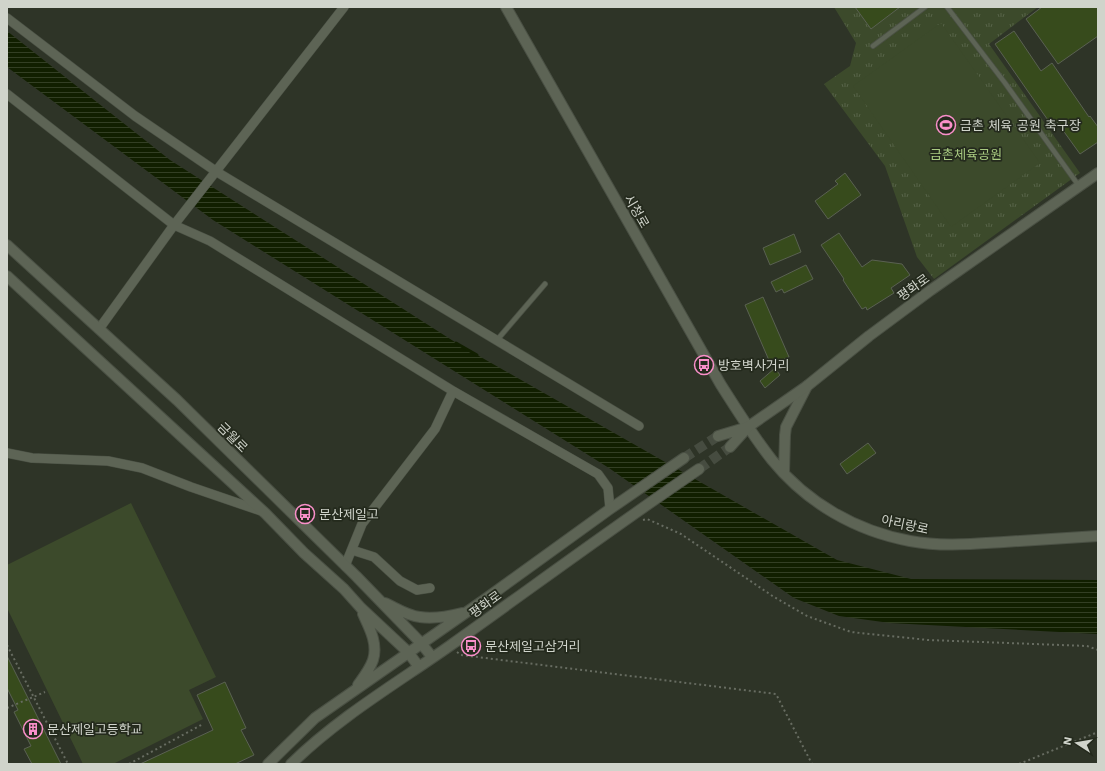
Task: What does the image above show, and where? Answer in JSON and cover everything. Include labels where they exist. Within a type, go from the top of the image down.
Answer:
[{"type":"main road","name":"시청로","points":[[506,7],[721,384],[748,427]]},
{"type":"main road","name":"평화로","points":[[730,447],[748,427],[807,386],[862,341],[1098,174]]},
{"type":"main road","name":"금월로","points":[[7,244],[177,400],[345,566],[421,643],[432,657]]},
{"type":"main road","points":[[7,276],[266,513],[304,553],[344,589],[361,608],[408,652],[419,666]]},
{"type":"main road","points":[[784,473],[786,426],[807,386]]},
{"type":"main road","name":"평화로","points":[[718,436],[748,427]]},
{"type":"main road","name":"아리랑로","points":[[748,427],[772,461],[813,500],[846,521],[884,535],[910,541],[968,544],[1098,536]]},
{"type":"main road","name":"평화로","points":[[268,764],[315,718],[684,458]]},
{"type":"main road","name":"평화로","points":[[291,764],[354,711],[450,645],[645,505],[699,469]]},
{"type":"main road","points":[[377,599],[421,618],[451,616],[467,611]]},
{"type":"main road","points":[[356,689],[372,661],[374,650],[373,634],[361,608]]},
{"type":"street","points":[[99,329],[176,222],[344,7]]},
{"type":"street","points":[[7,18],[134,116],[215,174],[497,340],[639,426]]},
{"type":"street","points":[[7,94],[176,222],[210,241],[453,391],[598,474],[608,488],[610,509]]},
{"type":"street","points":[[345,566],[362,524],[435,429],[453,391]]},
{"type":"street","points":[[7,453],[32,458],[108,461],[142,468],[266,513]]},
{"type":"street","points":[[352,550],[374,557],[400,581],[417,590],[430,588]]},
{"type":"lane","points":[[873,46],[925,7]]},
{"type":"lane","points":[[947,7],[1080,187]]},
{"type":"lane","points":[[497,340],[545,284]]},
{"type":"path","points":[[640,521],[647,519],[682,534],[774,597],[807,616],[851,632],[928,640],[1087,646],[1098,650]]},
{"type":"path","points":[[7,644],[68,764]]},
{"type":"path","points":[[450,645],[461,655],[776,694],[812,764]]},
{"type":"path","points":[[7,708],[45,692]]},
{"type":"path","points":[[129,764],[203,724]]},
{"type":"path","points":[[1019,764],[1098,732]]},
{"type":"green space","name":"금촌체육공원","points":[[834,7],[1038,7],[989,44],[1080,173],[934,279],[917,257],[885,166],[824,84],[850,66],[856,43]]},
{"type":"green space","name":"금촌 체육 공원 축구장","points":[[941,23],[1040,163],[951,227],[853,86]]},
{"type":"green space","points":[[131,503],[216,677],[189,690],[203,719],[113,764],[83,764],[7,608],[7,565]]},
{"type":"shaded area","points":[[7,31],[170,160],[458,344],[837,560],[911,579],[1098,580],[1098,634],[890,623],[839,616],[794,598],[609,468],[213,220],[7,67]]},
{"type":"building","points":[[855,7],[900,7],[871,29]]},
{"type":"building","points":[[1042,7],[1098,7],[1098,36],[1058,64],[1026,19]]},
{"type":"building","points":[[1014,31],[1041,71],[1052,63],[1089,117],[1090,116],[1098,127],[1098,142],[1080,154],[1057,122],[1052,126],[995,44]]},
{"type":"building","points":[[845,173],[861,195],[828,219],[815,201],[838,184],[835,181]]},
{"type":"building","points":[[839,233],[862,267],[872,260],[902,264],[910,275],[891,288],[894,293],[867,310],[866,307],[862,309],[821,245]]},
{"type":"building","points":[[794,234],[801,252],[770,265],[763,248]]},
{"type":"building","points":[[806,265],[813,279],[784,293],[782,289],[776,292],[771,282]]},
{"type":"building","points":[[763,297],[789,357],[771,365],[745,305]]},
{"type":"building","points":[[775,368],[780,375],[765,388],[760,381]]},
{"type":"building","points":[[868,443],[876,453],[847,474],[840,464]]},
{"type":"building","name":"문산제일고등학교","points":[[7,656],[61,764],[32,764],[24,749],[31,746],[14,712],[18,710],[7,688]]},
{"type":"building","points":[[225,682],[246,728],[241,730],[254,755],[235,764],[140,764],[213,730],[197,695]]},
{"type":"waterway","points":[[456,343],[477,355]]},
{"type":"tunnel","points":[[684,458],[718,436]]},
{"type":"tunnel","points":[[699,469],[730,447]]},
{"type":"place","name":"금촌 체육 공원 축구장","points":[[946,125]]},
{"type":"place","name":"방호벽사거리","points":[[704,365]]},
{"type":"place","name":"문산제일고","points":[[305,514]]},
{"type":"place","name":"문산제일고삼거리","points":[[471,646]]},
{"type":"place","name":"문산제일고등학교","points":[[33,729]]}]
